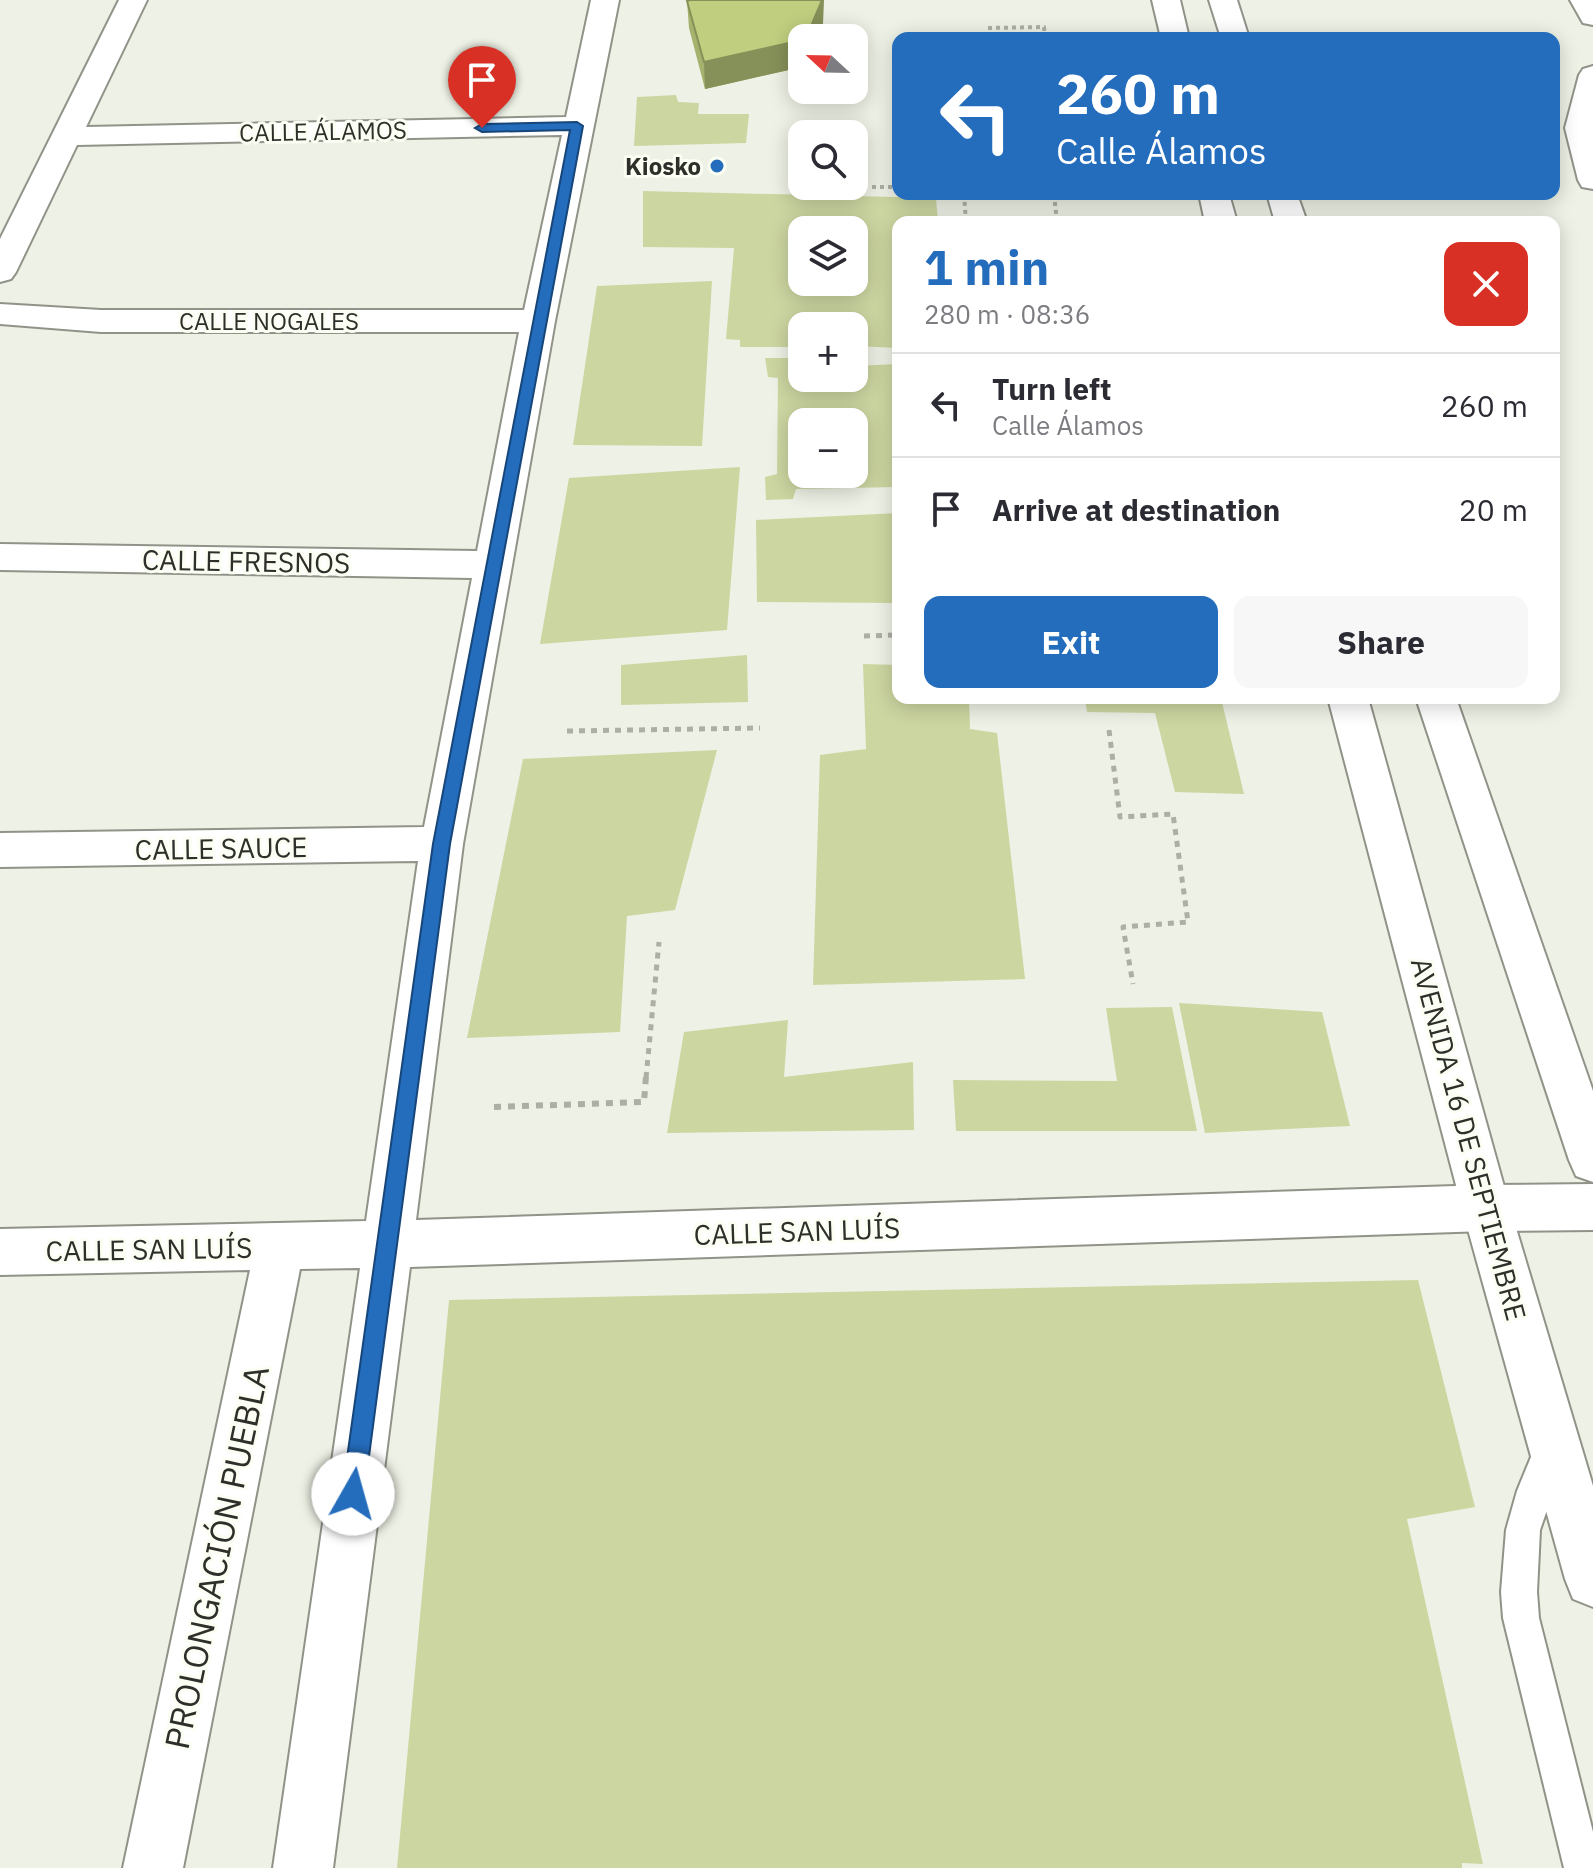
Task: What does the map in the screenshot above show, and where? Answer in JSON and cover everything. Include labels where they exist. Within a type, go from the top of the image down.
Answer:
[{"type":"street","points":[[0,272],[133,0]]},
{"type":"street","points":[[303,1868],[442,844],[538,321],[605,0]]},
{"type":"street","points":[[1166,0],[1174,32]]},
{"type":"street","points":[[1223,0],[1233,32]]},
{"type":"street","points":[[1584,0],[1593,17]]},
{"type":"street","points":[[1593,75],[1578,121],[1579,138],[1593,180]]},
{"type":"street","name":"CALLE ÁLAMOS","points":[[69,136],[577,126]]},
{"type":"street","name":"CALLE NOGALES","points":[[0,314],[101,321],[538,321]]},
{"type":"street","name":"CALLE FRESNOS","points":[[0,557],[493,565]]},
{"type":"street","name":"AVENIDA 16 DE SEPTIEMBRE","points":[[1350,704],[1486,1208],[1593,1579]]},
{"type":"street","points":[[1438,704],[1593,1160]]},
{"type":"street","name":"CALLE SAUCE","points":[[0,850],[442,844]]},
{"type":"street","name":"CALLE SAN LUÍS","points":[[0,1252],[386,1244],[1593,1207]]},
{"type":"street","name":"PROLONGACIÓN PUEBLA","points":[[153,1868],[280,1245]]},
{"type":"lane","points":[[1554,1443],[1521,1530],[1517,1578],[1521,1618],[1583,1868]]},
{"type":"path","points":[[988,28],[1044,27],[1044,32]]},
{"type":"path","points":[[872,187],[892,187]]},
{"type":"path","points":[[864,636],[892,635]]},
{"type":"path","points":[[567,731],[760,728]]},
{"type":"path","points":[[1109,730],[1120,817],[1173,814],[1188,922],[1123,927],[1133,984]]},
{"type":"path","points":[[494,1107],[644,1102],[659,942]]},
{"type":"green space","points":[[676,95],[678,102],[699,103],[698,114],[749,114],[746,143],[634,146],[637,97]]},
{"type":"green space","points":[[643,191],[788,194],[788,200],[868,200],[868,196],[936,200],[938,216],[892,216],[892,348],[868,347],[868,312],[788,312],[788,347],[740,347],[740,340],[726,339],[734,248],[643,247]]},
{"type":"green space","points":[[712,281],[702,446],[573,445],[597,286]]},
{"type":"green space","points":[[765,358],[788,358],[788,392],[868,392],[868,365],[892,364],[892,487],[868,488],[868,408],[788,408],[788,488],[847,488],[796,489],[793,499],[766,500],[765,477],[777,474],[778,378],[768,377]]},
{"type":"green space","points":[[740,467],[727,630],[540,644],[569,478]]},
{"type":"green space","points":[[892,513],[892,603],[757,602],[756,520]]},
{"type":"green space","points":[[747,655],[748,702],[621,705],[621,665]]},
{"type":"green space","points":[[863,664],[892,665],[892,704],[969,704],[970,729],[997,733],[1025,979],[813,985],[820,755],[866,749]]},
{"type":"green space","points":[[1086,704],[1222,704],[1244,794],[1175,792],[1155,713],[1087,712]]},
{"type":"green space","points":[[717,750],[675,910],[627,916],[620,1032],[467,1038],[523,759]]},
{"type":"green space","points":[[1179,1003],[1322,1012],[1350,1126],[1205,1133]]},
{"type":"green space","points":[[1172,1007],[1197,1131],[956,1131],[953,1080],[1117,1081],[1106,1008]]},
{"type":"green space","points":[[788,1020],[784,1077],[913,1062],[914,1130],[667,1133],[684,1032]]},
{"type":"green space","points":[[1418,1280],[1475,1507],[1407,1519],[1483,1864],[1462,1863],[1462,1868],[397,1868],[449,1300]]},
{"type":"building","points":[[822,0],[812,24],[788,24],[788,43],[704,62],[687,1]]},
{"type":"place","name":"Kiosko","points":[[717,166]]},
{"type":"route","points":[[353,1494],[442,844],[532,352],[577,126],[482,128]]}]
